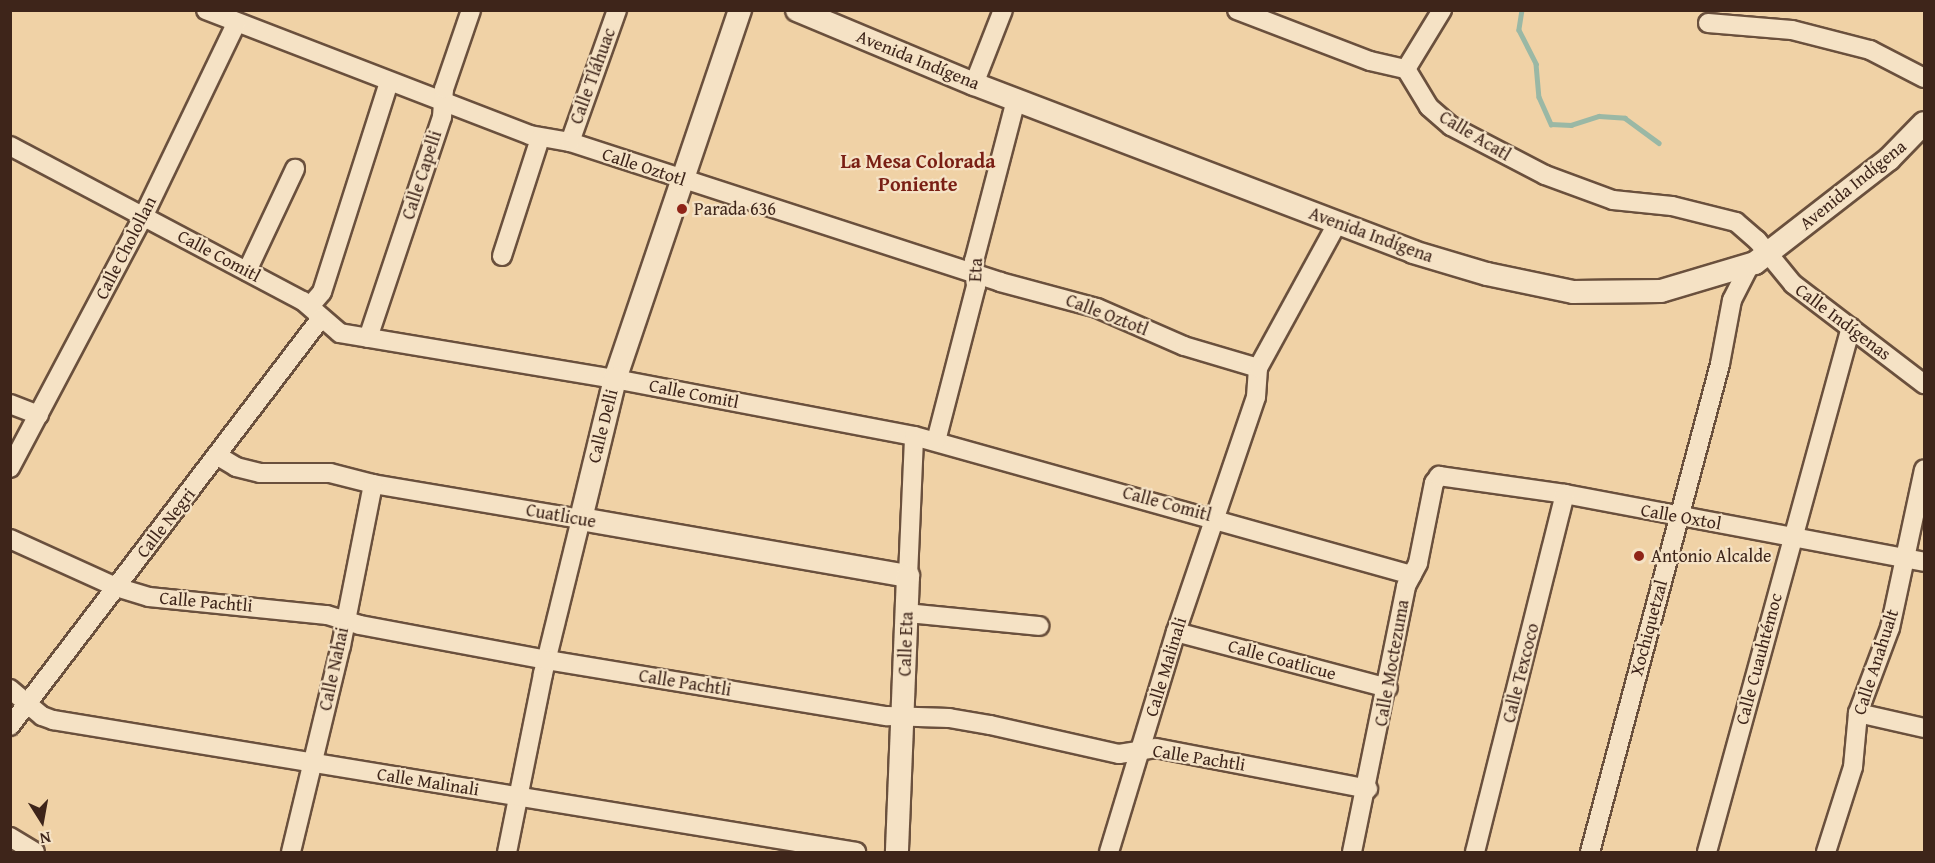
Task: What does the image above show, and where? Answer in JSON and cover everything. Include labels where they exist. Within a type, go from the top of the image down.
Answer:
[{"type":"street","name":"Calle Oztotl","points":[[206,10],[443,103],[540,138],[570,142],[975,273],[1097,308],[1184,346],[1258,368]]},
{"type":"street","name":"Calle Capelli","points":[[368,338],[443,103],[444,89],[471,10]]},
{"type":"street","name":"Calle Tláhuac","points":[[570,142],[617,10]]},
{"type":"street","name":"Calle Delli","points":[[507,852],[547,660],[615,379],[740,10]]},
{"type":"street","name":"Avenida Indígena","points":[[797,10],[974,84],[1337,224],[1452,265],[1574,292],[1661,291],[1758,260],[1889,159],[1924,123]]},
{"type":"street","points":[[974,84],[1003,10]]},
{"type":"street","points":[[1238,10],[1370,61],[1406,69],[1442,10]]},
{"type":"street","name":"Calle Cholollan","points":[[10,468],[144,215],[228,17]]},
{"type":"street","points":[[1708,23],[1792,30],[1870,50],[1924,78]]},
{"type":"street","name":"Calle Acatl","points":[[1406,69],[1429,107],[1445,121],[1488,147],[1545,175],[1613,200],[1671,206],[1736,222]]},
{"type":"street","name":"Calle Negri","points":[[10,726],[218,456],[315,312],[389,82]]},
{"type":"street","name":"Eta","points":[[936,441],[976,286],[974,261],[1016,100]]},
{"type":"street","points":[[502,256],[540,138]]},
{"type":"street","name":"Calle Comitl","points":[[10,146],[247,271],[315,312],[334,330],[368,338],[615,379],[914,436],[1216,517],[1412,575]]},
{"type":"street","points":[[247,271],[295,169]]},
{"type":"street","name":"Calle Indígenas","points":[[1736,222],[1758,260],[1851,327],[1924,384]]},
{"type":"street","points":[[1258,368],[1337,224]]},
{"type":"street","name":"Xochiquetzal","points":[[1590,852],[1677,518],[1720,364],[1732,300],[1758,260]]},
{"type":"street","name":"Calle Cuauhtémoc","points":[[1707,852],[1851,327]]},
{"type":"street","name":"Calle Malinali","points":[[1109,852],[1176,632],[1256,397],[1258,368]]},
{"type":"street","points":[[10,404],[39,415]]},
{"type":"street","name":"Calle Eta","points":[[897,852],[914,436]]},
{"type":"street","name":"Cuatlicue","points":[[218,456],[248,471],[312,471],[373,484],[908,576]]},
{"type":"street","name":"Calle Anahualt","points":[[1826,852],[1853,767],[1854,730],[1858,713],[1886,641],[1924,470]]},
{"type":"street","name":"Calle Oxtol","points":[[1438,476],[1447,474],[1565,494],[1677,518],[1793,535],[1924,562]]},
{"type":"street","name":"Calle Moctezuma","points":[[1352,852],[1368,789],[1406,586],[1412,575],[1438,476]]},
{"type":"street","name":"Calle Nahai","points":[[291,852],[373,484]]},
{"type":"street","name":"Calle Texcoco","points":[[1475,852],[1565,494]]},
{"type":"street","name":"Calle Pachtli","points":[[10,539],[116,587],[169,600],[279,608],[547,660],[904,717],[990,725],[1119,754],[1156,748],[1368,789]]},
{"type":"street","points":[[907,613],[1039,626]]},
{"type":"street","name":"Calle Coatlicue","points":[[1176,632],[1388,688]]},
{"type":"street","name":"Calle Malinali","points":[[10,689],[42,716],[53,720],[856,852]]},
{"type":"street","points":[[1858,713],[1924,728]]},
{"type":"street","points":[[10,837],[35,852]]},
{"type":"waterway","points":[[1522,10],[1519,30],[1536,64],[1539,97],[1551,124],[1571,125],[1599,116],[1625,118],[1659,143]]},
{"type":"place","name":"Parada 636","points":[[682,209]]},
{"type":"place","name":"Antonio Alcalde","points":[[1639,556]]},
{"type":"district","name":"La Mesa Colorada Poniente","points":[[918,172]]}]
